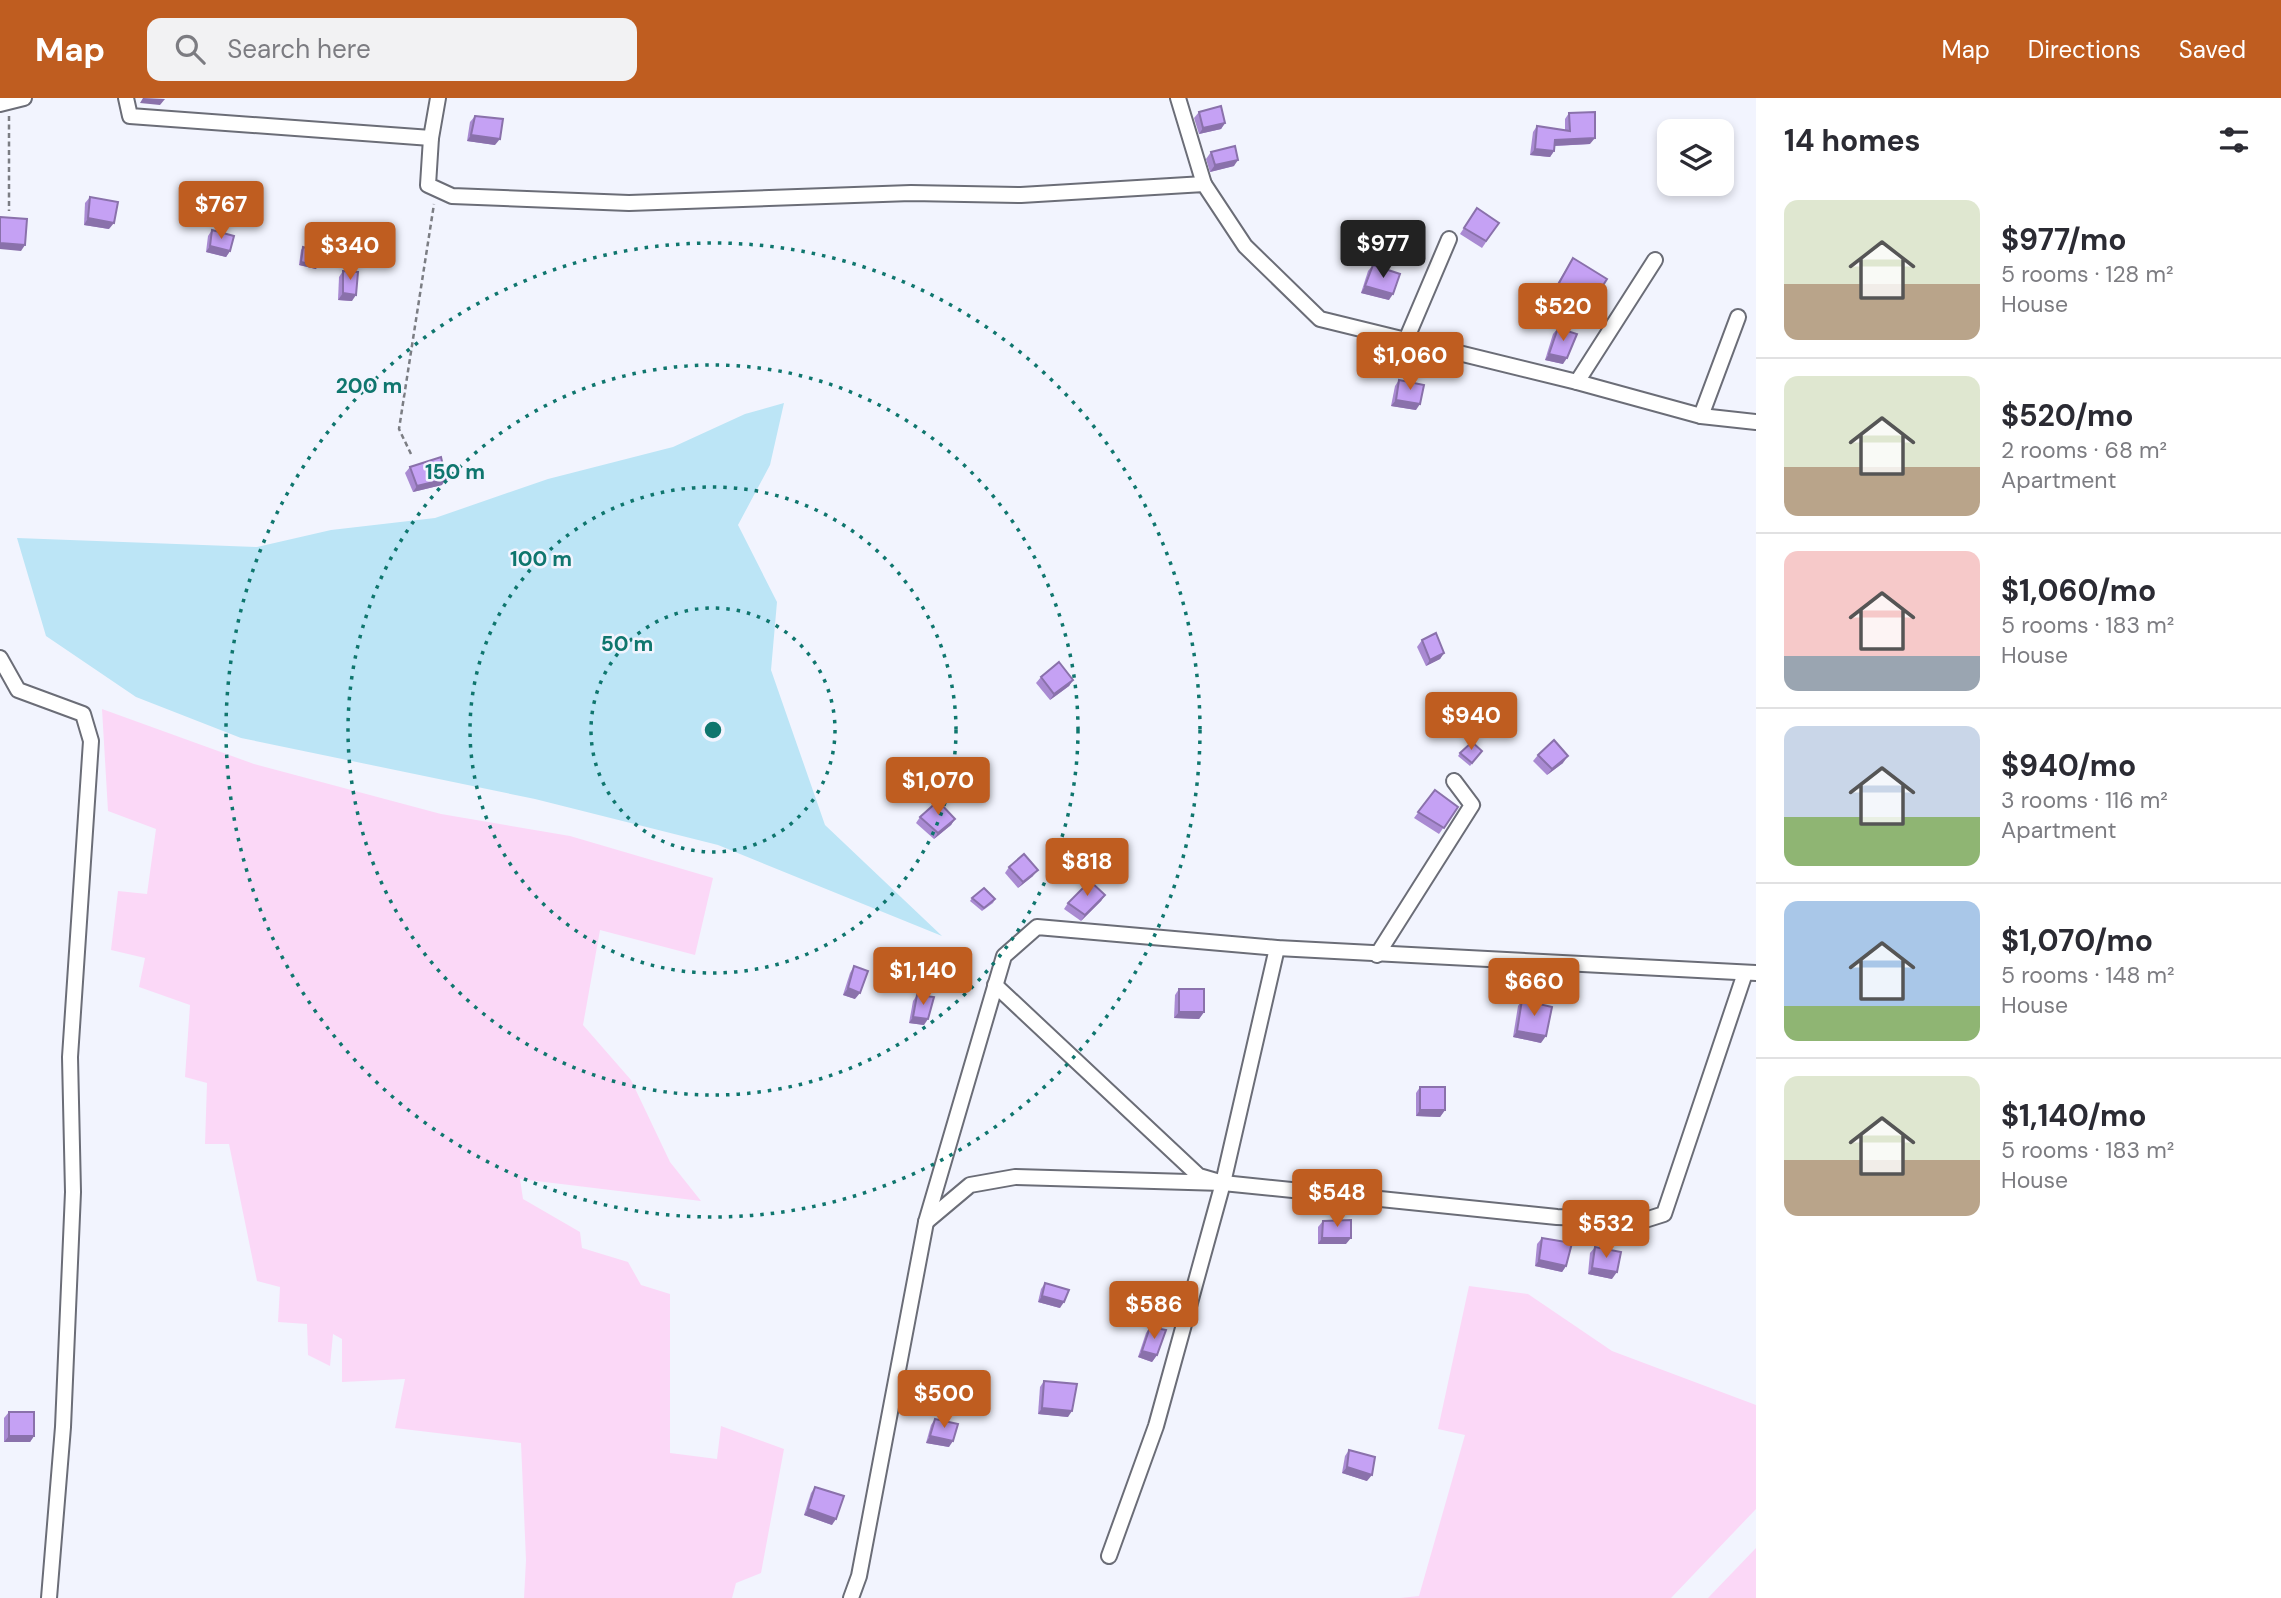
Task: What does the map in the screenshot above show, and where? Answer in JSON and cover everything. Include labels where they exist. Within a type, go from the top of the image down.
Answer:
[{"type":"street","points":[[4,103],[24,98]]},
{"type":"street","points":[[126,98],[130,116],[431,138]]},
{"type":"street","points":[[438,98],[431,138],[428,185],[452,196],[629,203],[911,193],[1021,195],[1204,184]]},
{"type":"street","points":[[1178,98],[1204,184],[1245,246],[1320,319],[1577,382],[1701,416],[1756,422]]},
{"type":"street","points":[[1406,340],[1449,239]]},
{"type":"street","points":[[1577,382],[1655,260]]},
{"type":"street","points":[[1701,416],[1738,317]]},
{"type":"street","points":[[0,658],[18,690],[83,714],[91,741],[71,1057],[74,1192],[63,1427],[49,1598]]},
{"type":"street","points":[[1377,954],[1472,805],[1454,781]]},
{"type":"street","points":[[851,1598],[859,1576],[926,1222],[1004,956],[1037,927],[1277,948],[1750,973],[1664,1214],[1645,1220],[1557,1217],[1223,1183],[1015,1177],[970,1185],[926,1222]]},
{"type":"street","points":[[1109,1556],[1156,1426],[1223,1183],[1277,948]]},
{"type":"street","points":[[995,985],[1199,1176],[1223,1183]]},
{"type":"path","points":[[4,103],[9,211]]},
{"type":"path","points":[[411,454],[399,429],[436,189]]},
{"type":"shaded area","points":[[102,709],[254,764],[441,814],[570,836],[713,878],[695,955],[600,930],[583,1025],[631,1080],[670,1162],[701,1201],[520,1179],[523,1199],[580,1232],[582,1248],[628,1262],[641,1285],[670,1294],[670,1453],[717,1459],[721,1426],[784,1449],[761,1573],[736,1583],[732,1598],[524,1598],[526,1560],[521,1443],[395,1428],[405,1379],[342,1382],[342,1339],[333,1334],[330,1366],[308,1355],[307,1324],[278,1322],[280,1287],[257,1281],[229,1144],[205,1144],[207,1083],[185,1077],[190,1005],[139,987],[145,958],[111,950],[118,891],[147,894],[156,829],[108,811]]},
{"type":"shaded area","points":[[1469,1286],[1528,1294],[1612,1351],[1756,1405],[1756,1509],[1671,1598],[1400,1598],[1419,1596],[1465,1435],[1438,1429]]},
{"type":"shaded area","points":[[1756,1548],[1756,1598],[1708,1598]]},
{"type":"water","points":[[784,403],[770,465],[738,525],[777,602],[771,670],[825,825],[942,936],[718,845],[535,799],[241,738],[136,697],[46,636],[17,538],[257,547],[331,530],[435,518],[548,479],[673,447],[745,414]]},
{"type":"building","points":[[1221,106],[1225,123],[1203,128],[1199,112]]},
{"type":"building","points":[[1595,112],[1595,138],[1555,140],[1554,151],[1535,149],[1537,126],[1570,131],[1569,113]]},
{"type":"building","points":[[475,116],[503,119],[500,139],[471,135]]},
{"type":"building","points":[[1235,146],[1238,160],[1215,165],[1211,152]]},
{"type":"building","points":[[90,197],[118,202],[114,223],[88,218]]},
{"type":"building","points":[[1477,208],[1499,223],[1486,241],[1464,228]]},
{"type":"building","points":[[0,217],[27,219],[25,245],[0,243]]},
{"type":"building","points":[[212,230],[234,236],[230,251],[210,246]]},
{"type":"building","points":[[303,247],[322,252],[318,266],[301,262]]},
{"type":"building","points":[[1573,258],[1607,279],[1592,303],[1559,283]]},
{"type":"building","points":[[1373,265],[1400,274],[1393,294],[1365,286]]},
{"type":"building","points":[[343,271],[358,272],[356,295],[343,293]]},
{"type":"building","points":[[1558,328],[1577,334],[1567,358],[1549,354]]},
{"type":"building","points":[[1399,380],[1424,385],[1420,404],[1396,400]]},
{"type":"building","points":[[441,457],[446,479],[417,486],[410,467]]},
{"type":"building","points":[[1436,633],[1444,653],[1430,660],[1422,640]]},
{"type":"building","points":[[1059,662],[1073,680],[1054,694],[1041,677]]},
{"type":"building","points":[[1554,740],[1568,756],[1552,769],[1538,755]]},
{"type":"building","points":[[1472,742],[1482,751],[1472,763],[1460,753]]},
{"type":"building","points":[[1435,790],[1458,807],[1444,828],[1418,812]]},
{"type":"building","points":[[938,801],[955,819],[938,833],[920,817]]},
{"type":"building","points":[[1024,854],[1038,870],[1023,882],[1009,867]]},
{"type":"building","points":[[1090,881],[1105,895],[1085,915],[1068,903]]},
{"type":"building","points":[[984,888],[995,899],[984,908],[972,898]]},
{"type":"building","points":[[854,966],[868,971],[860,993],[848,988]]},
{"type":"building","points":[[1179,989],[1204,989],[1204,1012],[1179,1012]]},
{"type":"building","points":[[917,995],[934,997],[928,1019],[913,1017]]},
{"type":"building","points":[[1522,1000],[1552,1007],[1546,1036],[1517,1031]]},
{"type":"building","points":[[1420,1087],[1445,1087],[1445,1110],[1420,1110]]},
{"type":"building","points":[[1351,1220],[1351,1238],[1322,1238],[1323,1221]]},
{"type":"building","points":[[1542,1238],[1572,1243],[1566,1266],[1539,1260]]},
{"type":"building","points":[[1595,1247],[1621,1252],[1617,1272],[1592,1268]]},
{"type":"building","points":[[1045,1283],[1069,1290],[1064,1302],[1042,1296]]},
{"type":"building","points":[[1150,1327],[1166,1330],[1157,1355],[1142,1351]]},
{"type":"building","points":[[1044,1381],[1077,1384],[1072,1411],[1042,1408]]},
{"type":"building","points":[[9,1412],[34,1412],[34,1436],[9,1436]]},
{"type":"building","points":[[935,1419],[958,1424],[953,1441],[930,1436]]},
{"type":"building","points":[[1349,1450],[1375,1457],[1372,1475],[1347,1467]]},
{"type":"building","points":[[815,1487],[844,1496],[836,1519],[808,1509]]}]
